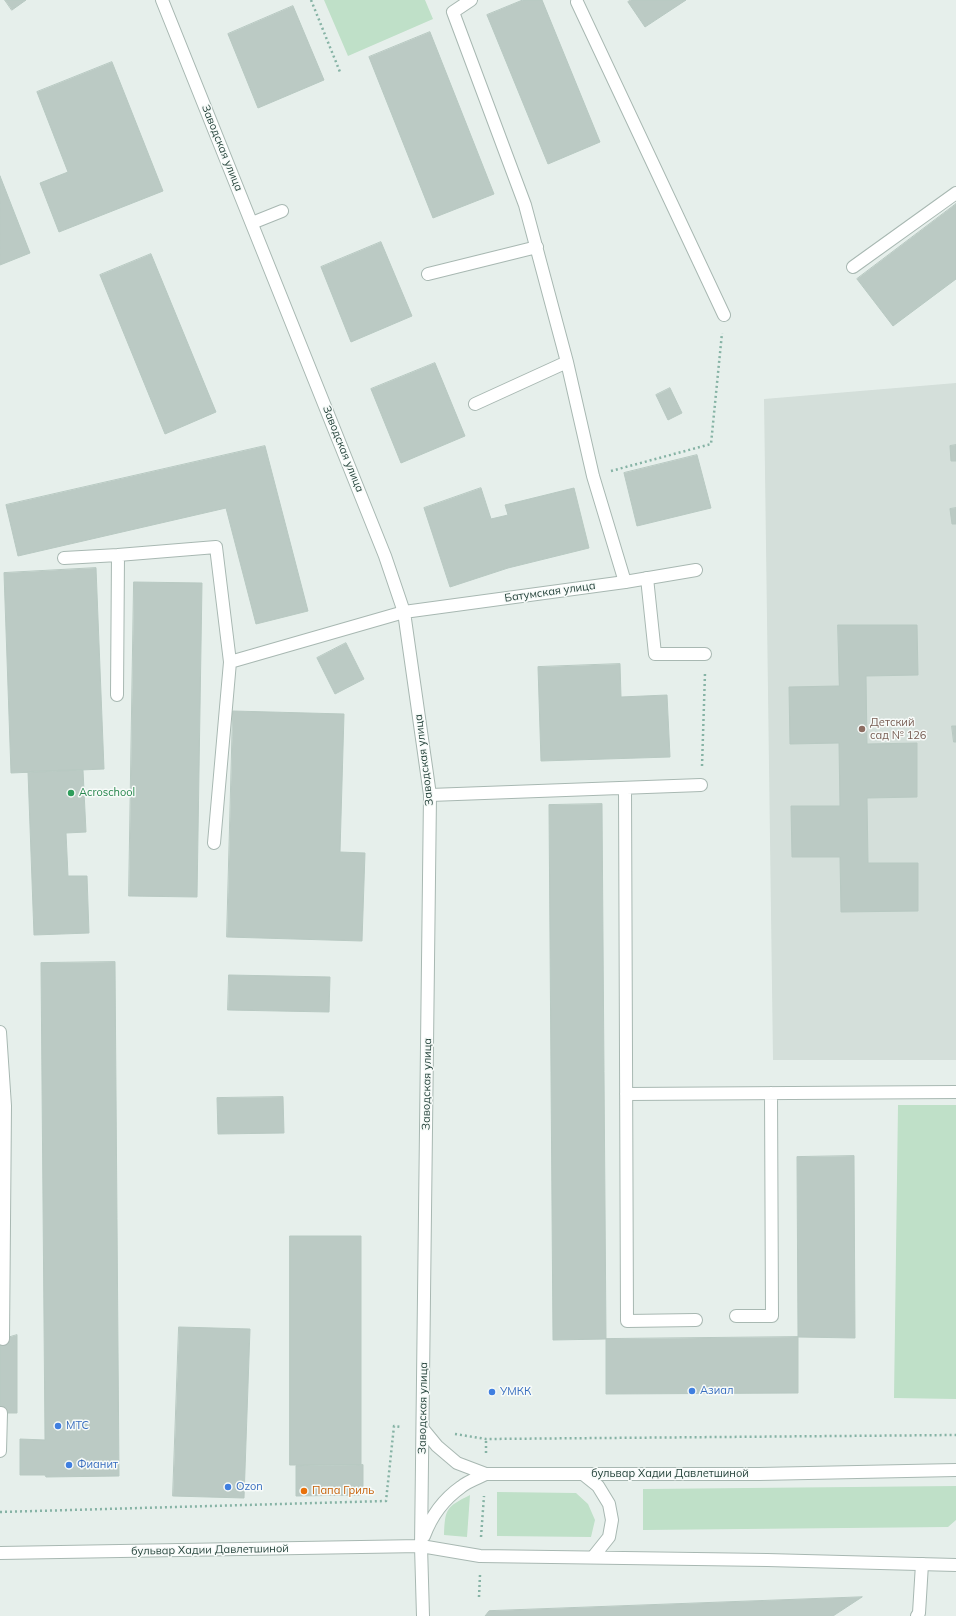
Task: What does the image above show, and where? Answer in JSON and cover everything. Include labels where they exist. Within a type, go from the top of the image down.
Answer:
[{"type":"street","name":"Заводская улица","points":[[162,0],[385,556],[404,612],[430,796],[421,1546],[423,1616]]},
{"type":"street","points":[[471,0],[453,12],[525,205],[567,362],[593,476],[625,582]]},
{"type":"street","points":[[578,1],[724,315]]},
{"type":"street","points":[[853,267],[956,193]]},
{"type":"street","points":[[252,223],[282,211]]},
{"type":"street","points":[[428,274],[537,248]]},
{"type":"street","points":[[475,404],[567,362]]},
{"type":"street","points":[[64,558],[216,547],[230,662],[214,843]]},
{"type":"street","points":[[117,695],[118,555]]},
{"type":"street","name":"Батумская улица","points":[[230,662],[404,612],[625,582],[696,570]]},
{"type":"street","points":[[647,578],[655,654],[705,654]]},
{"type":"street","points":[[430,796],[701,785]]},
{"type":"street","points":[[625,788],[627,1321],[696,1320]]},
{"type":"street","points":[[0,1032],[4,1094],[2,1173],[3,1339]]},
{"type":"street","points":[[626,1094],[956,1092]]},
{"type":"street","points":[[736,1316],[772,1316],[771,1093]]},
{"type":"street","points":[[0,1451],[1,1413]]},
{"type":"street","points":[[423,1429],[437,1446],[457,1463],[486,1474]]},
{"type":"street","name":"бульвар Хадии Давлетшиной","points":[[421,1546],[430,1520],[445,1502],[461,1487],[486,1474],[759,1474],[956,1470]]},
{"type":"street","points":[[583,1474],[598,1486],[606,1498],[609,1504],[612,1520],[608,1537],[594,1557]]},
{"type":"street","name":"бульвар Хадии Давлетшиной","points":[[0,1553],[421,1546],[480,1556],[956,1565]]},
{"type":"street","points":[[917,1616],[920,1613],[922,1564]]},
{"type":"path","points":[[311,0],[340,72]]},
{"type":"path","points":[[593,476],[711,444],[724,315]]},
{"type":"path","points":[[701,785],[705,654]]},
{"type":"path","points":[[0,1512],[386,1501],[394,1426],[486,1439],[956,1435]]},
{"type":"path","points":[[479,1597],[480,1556],[486,1474],[486,1439]]},
{"type":"shaded area","name":"Детский сад № 126","points":[[956,383],[956,1060],[773,1060],[764,399]]},
{"type":"green space","points":[[324,0],[425,0],[433,19],[348,56]]},
{"type":"green space","points":[[898,1105],[956,1105],[956,1399],[894,1398]]},
{"type":"green space","points":[[956,1486],[956,1520],[948,1527],[643,1530],[643,1489]]},
{"type":"green space","points":[[497,1492],[576,1493],[588,1504],[595,1520],[591,1537],[497,1536]]},
{"type":"green space","points":[[470,1495],[467,1537],[444,1535],[445,1519],[448,1510],[451,1506]]},
{"type":"building","points":[[5,0],[26,0],[12,10]]},
{"type":"building","points":[[523,0],[542,0],[600,142],[548,164],[487,15]]},
{"type":"building","points":[[631,0],[686,0],[645,27],[628,2]]},
{"type":"building","points":[[293,6],[324,80],[258,108],[228,34]]},
{"type":"building","points":[[430,32],[494,194],[433,218],[369,57]]},
{"type":"building","points":[[112,62],[163,191],[59,232],[40,183],[68,172],[37,92]]},
{"type":"building","points":[[0,176],[30,253],[0,265]]},
{"type":"building","points":[[956,204],[956,279],[893,326],[857,279]]},
{"type":"building","points":[[381,242],[412,316],[351,342],[321,267]]},
{"type":"building","points":[[151,254],[216,412],[165,434],[100,275]]},
{"type":"building","points":[[435,363],[465,436],[401,463],[371,389]]},
{"type":"building","points":[[670,388],[682,413],[668,420],[656,395]]},
{"type":"building","points":[[956,445],[956,461],[951,461],[950,446]]},
{"type":"building","points":[[265,446],[308,611],[256,624],[226,508],[18,556],[6,505]]},
{"type":"building","points":[[697,455],[711,508],[637,526],[624,473]]},
{"type":"building","points":[[481,488],[491,519],[508,515],[505,505],[574,488],[589,548],[508,568],[450,587],[424,508]]},
{"type":"building","points":[[956,508],[956,524],[952,524],[950,509]]},
{"type":"building","points":[[96,568],[104,769],[11,773],[4,573]]},
{"type":"building","points":[[134,582],[202,583],[197,897],[129,896]]},
{"type":"building","points":[[838,625],[917,625],[918,675],[866,676],[867,744],[917,743],[917,797],[867,798],[868,863],[918,863],[918,911],[841,912],[840,857],[792,857],[791,806],[840,806],[839,743],[790,744],[789,687],[839,686]]},
{"type":"building","points":[[346,643],[364,679],[335,694],[317,658]]},
{"type":"building","points":[[620,664],[621,697],[667,695],[670,757],[541,761],[538,667]]},
{"type":"building","points":[[233,711],[344,714],[340,852],[365,853],[362,941],[227,937]]},
{"type":"building","points":[[952,726],[956,726],[956,742],[954,742]]},
{"type":"building","points":[[83,770],[86,832],[66,833],[68,876],[87,876],[89,933],[34,935],[28,772]]},
{"type":"building","points":[[602,804],[606,1339],[553,1340],[549,805]]},
{"type":"building","points":[[115,962],[119,1476],[46,1477],[45,1475],[20,1475],[20,1439],[45,1440],[41,963]]},
{"type":"building","points":[[229,975],[330,977],[329,1012],[228,1010]]},
{"type":"building","points":[[283,1097],[284,1133],[218,1134],[217,1098]]},
{"type":"building","points":[[854,1156],[855,1338],[798,1337],[797,1157]]},
{"type":"building","points":[[290,1236],[361,1236],[361,1465],[290,1465]]},
{"type":"building","points":[[179,1327],[250,1329],[244,1498],[173,1496]]},
{"type":"building","points":[[17,1335],[17,1413],[0,1413],[0,1340]]},
{"type":"building","points":[[798,1337],[798,1393],[606,1394],[606,1339]]},
{"type":"building","points":[[363,1465],[363,1495],[296,1496],[296,1466]]},
{"type":"building","points":[[862,1597],[833,1616],[485,1616],[489,1611]]},
{"type":"place","name":"Детский сад № 126","points":[[862,729]]},
{"type":"place","name":"Acroschool","points":[[71,793]]},
{"type":"place","name":"Азиал","points":[[692,1391]]},
{"type":"place","name":"УМКК","points":[[492,1392]]},
{"type":"place","name":"МТС","points":[[58,1426]]},
{"type":"place","name":"Фианит","points":[[69,1465]]},
{"type":"place","name":"Ozon","points":[[228,1487]]},
{"type":"place","name":"Папа Гриль","points":[[304,1491]]}]
